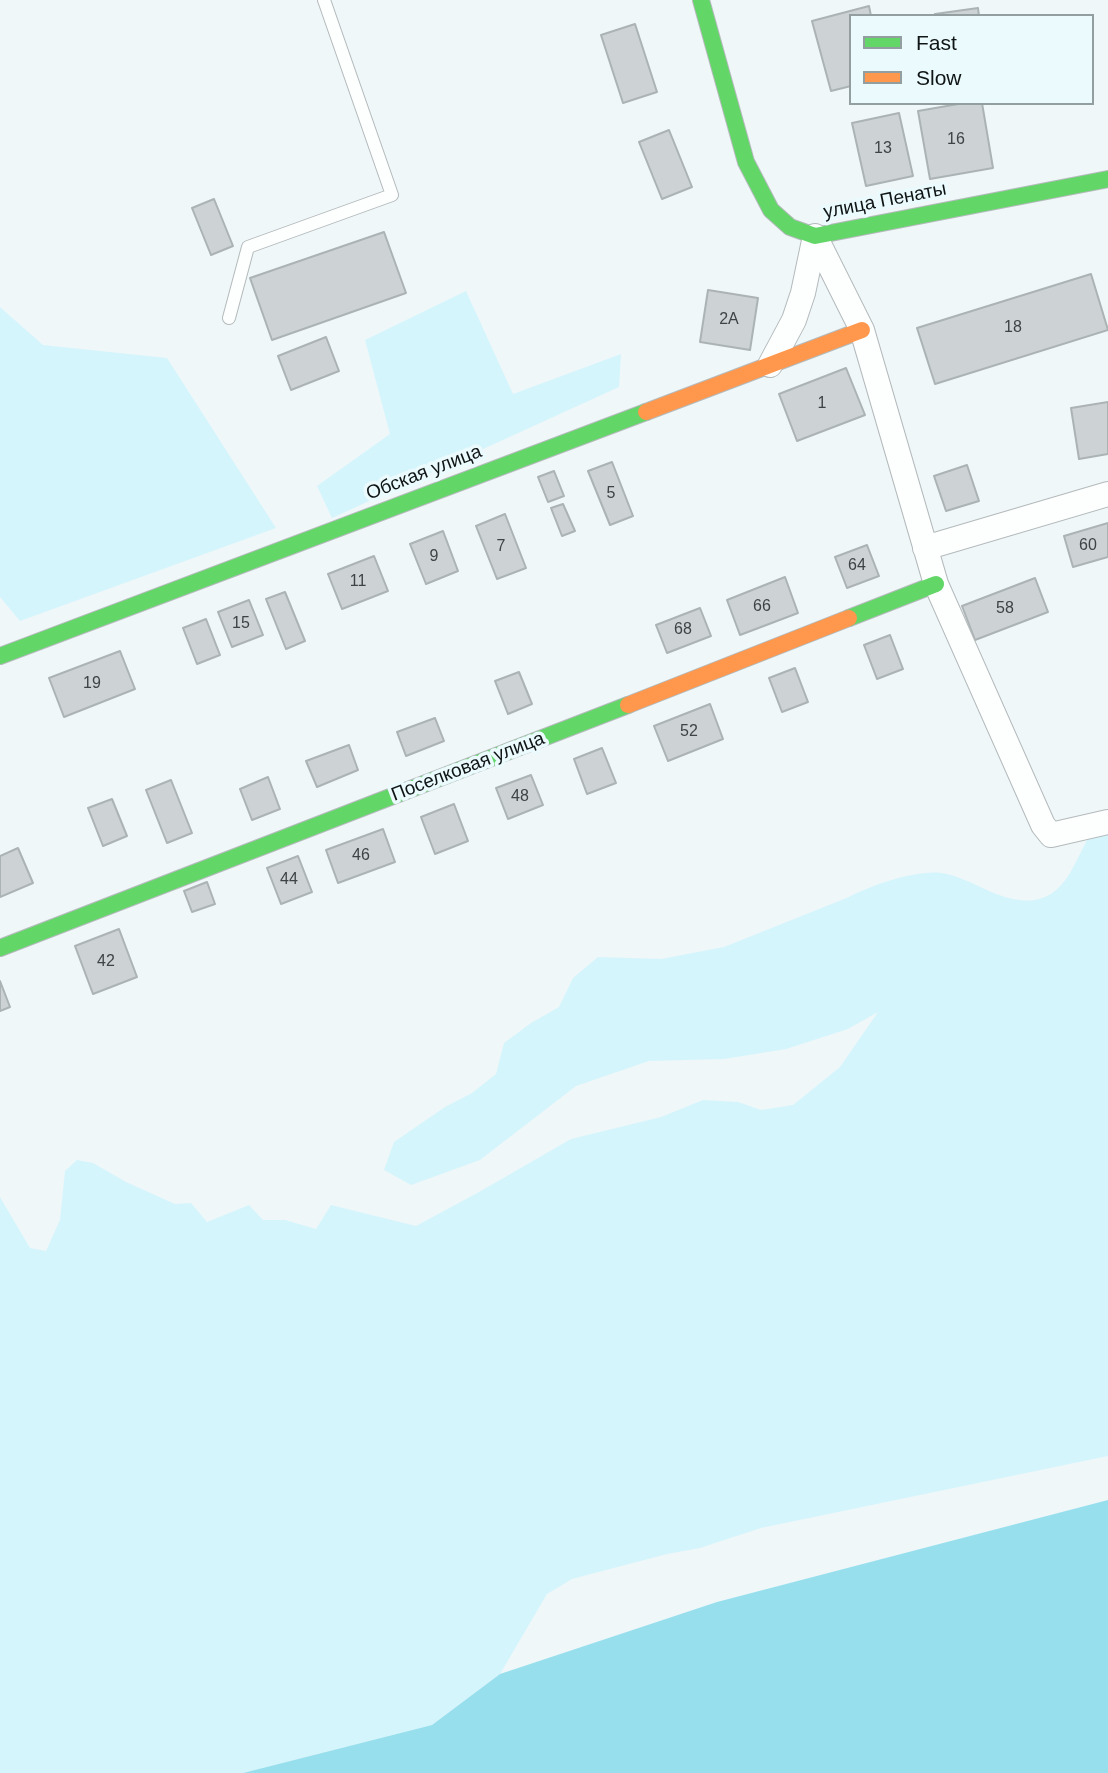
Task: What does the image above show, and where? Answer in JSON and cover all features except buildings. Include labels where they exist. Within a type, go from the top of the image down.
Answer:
[{"type":"street","name":"улица Пенаты","points":[[701,0],[746,162],[771,210],[790,227],[815,236],[1108,179]]},
{"type":"street","points":[[815,236],[862,330],[936,584],[1038,812],[1051,835],[1108,822]]},
{"type":"street","points":[[770,365],[794,320],[815,236]]},
{"type":"street","name":"Обская улица","points":[[0,656],[862,330]]},
{"type":"street","points":[[926,548],[1108,494]]},
{"type":"street","name":"Поселковая улица","points":[[0,948],[936,584]]},
{"type":"lane","points":[[229,318],[248,247],[392,195],[324,0]]},
{"type":"shaded area","points":[[466,291],[513,394],[621,354],[619,387],[332,518],[317,486],[390,434],[365,340]]},
{"type":"shaded area","points":[[0,307],[43,345],[167,358],[276,528],[20,621],[0,597]]},
{"type":"shaded area","points":[[1108,823],[1108,1456],[761,1528],[700,1548],[572,1579],[547,1594],[500,1674],[432,1725],[243,1773],[0,1773],[0,1197],[30,1248],[46,1251],[60,1220],[65,1171],[77,1160],[93,1163],[126,1182],[175,1204],[191,1203],[207,1222],[249,1205],[263,1220],[285,1220],[316,1229],[331,1205],[416,1226],[571,1139],[661,1117],[703,1100],[738,1102],[761,1110],[793,1105],[840,1067],[878,1012],[848,1029],[786,1049],[724,1059],[649,1061],[576,1086],[480,1160],[411,1185],[384,1170],[394,1142],[445,1107],[472,1093],[496,1074],[504,1043],[559,1007],[573,978],[598,957],[661,959],[724,947],[870,887],[924,873],[937,872],[958,877],[1015,899],[1039,899],[1048,896],[1062,884],[1092,831]]},
{"type":"water","points":[[1108,1500],[1108,1773],[243,1773],[432,1725],[500,1674],[717,1602]]},
{"type":"traffic: fast","points":[[701,0],[746,162],[771,210],[790,227],[815,236],[1108,179]]},
{"type":"traffic: fast","points":[[0,656],[646,412]]},
{"type":"traffic: fast","points":[[849,618],[936,584]]},
{"type":"traffic: fast","points":[[0,948],[628,705]]},
{"type":"traffic: slow","points":[[646,412],[862,330]]},
{"type":"traffic: slow","points":[[628,705],[849,618]]}]
